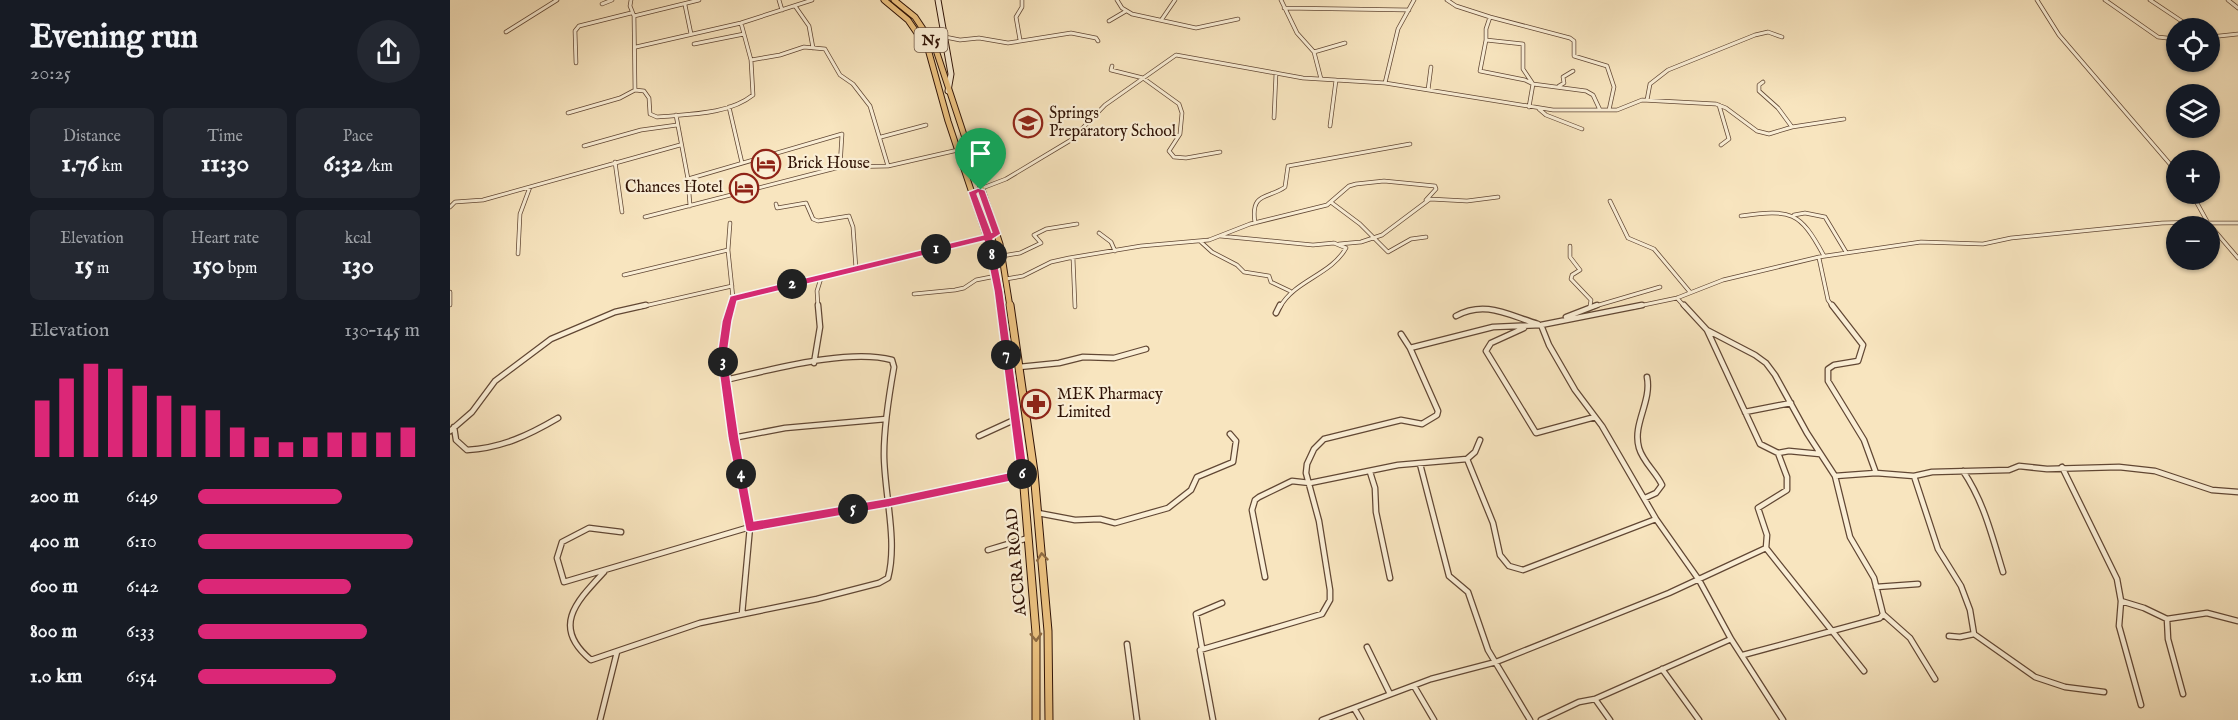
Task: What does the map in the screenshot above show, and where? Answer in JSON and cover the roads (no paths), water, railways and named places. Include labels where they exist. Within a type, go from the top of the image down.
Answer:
[{"type":"main road","name":"ACCRA ROAD","points":[[884,0],[908,20],[928,49],[958,150],[988,237],[996,276],[1023,475],[1036,633],[1036,720]]},
{"type":"main road","name":"ACCRA ROAD","points":[[894,0],[915,17],[935,47],[948,92],[997,234],[1002,256],[1038,513],[1048,631],[1049,720]]},
{"type":"main road","points":[[938,0],[950,67],[951,81],[948,92]]},
{"type":"main road","points":[[938,83],[950,67]]},
{"type":"street","points":[[506,32],[557,0]]},
{"type":"street","points":[[602,4],[612,0]]},
{"type":"street","points":[[632,0],[636,47],[633,50],[635,90]]},
{"type":"street","points":[[576,63],[575,31],[579,26],[685,5],[699,0]]},
{"type":"street","points":[[779,0],[782,10]]},
{"type":"street","points":[[636,47],[741,23],[812,0]]},
{"type":"street","points":[[1020,40],[1016,17],[1022,7],[1022,0]]},
{"type":"street","points":[[1117,0],[1127,11],[1140,16],[1197,28],[1238,19]]},
{"type":"street","points":[[1162,19],[1175,0]]},
{"type":"street","points":[[1281,0],[1297,33],[1314,52],[1321,79]]},
{"type":"street","points":[[1385,83],[1398,29],[1414,0]]},
{"type":"street","points":[[1447,0],[1453,6],[1468,8],[1490,17],[1570,38],[1574,41],[1574,56],[1607,66],[1614,87],[1609,110]]},
{"type":"street","points":[[2037,0],[2059,35],[2166,159]]},
{"type":"street","points":[[2106,0],[2162,39],[2166,39]]},
{"type":"street","points":[[2150,0],[2177,18]]},
{"type":"street","points":[[2228,0],[2238,8]]},
{"type":"street","points":[[685,5],[691,34]]},
{"type":"street","points":[[795,6],[809,26],[813,48]]},
{"type":"street","points":[[1284,8],[1409,10]]},
{"type":"street","points":[[1109,21],[1127,11]]},
{"type":"street","points":[[1490,17],[1480,71],[1525,80],[1533,84],[1586,91],[1593,94],[1600,110]]},
{"type":"street","points":[[568,113],[620,98],[635,90],[644,91],[649,98],[652,116],[729,107],[750,99],[753,95],[751,60],[741,23]]},
{"type":"street","points":[[1647,100],[1650,84],[1668,70],[1762,33],[1768,32],[1782,37]]},
{"type":"street","points":[[945,37],[960,40],[979,38],[1008,44],[1020,40],[1076,33],[1096,38],[1098,41]]},
{"type":"street","points":[[694,44],[744,34]]},
{"type":"street","points":[[2220,36],[2237,35]]},
{"type":"street","points":[[1486,40],[1523,44],[1523,69],[1533,84],[1529,107]]},
{"type":"street","points":[[1314,52],[1345,43]]},
{"type":"street","points":[[751,60],[780,55],[804,47],[825,49],[840,75],[854,84],[870,106],[888,165]]},
{"type":"street","points":[[972,192],[1006,179],[1071,140],[1105,105],[1176,54],[1276,73],[1321,79],[1385,83],[1538,108],[1617,110],[1638,101],[1647,100],[1719,105],[1762,133],[1779,132],[1792,127],[1844,119]]},
{"type":"street","points":[[1112,66],[1111,70],[1143,78],[1165,92],[1181,108],[1180,134],[1169,151],[1174,157],[1186,158],[1220,152]]},
{"type":"street","points":[[1428,90],[1431,67]]},
{"type":"street","points":[[1558,87],[1564,83],[1563,77],[1573,71]]},
{"type":"street","points":[[1274,118],[1276,73]]},
{"type":"street","points":[[1330,126],[1336,80]]},
{"type":"street","points":[[1763,82],[1759,85],[1759,91],[1773,103],[1792,127]]},
{"type":"street","points":[[1719,105],[1729,139],[1721,145]]},
{"type":"street","points":[[729,107],[742,163]]},
{"type":"street","points":[[1538,108],[1546,115],[1582,129]]},
{"type":"street","points":[[676,115],[688,179],[690,206]]},
{"type":"street","points":[[584,146],[641,130],[677,125]]},
{"type":"street","points":[[881,137],[926,125]]},
{"type":"street","points":[[688,179],[842,134],[840,167]]},
{"type":"street","points":[[1255,223],[1252,213],[1254,208],[1263,195],[1286,186],[1288,166],[1410,144]]},
{"type":"street","points":[[450,207],[455,202],[483,200],[680,145]]},
{"type":"street","points":[[645,217],[840,167],[888,165],[958,150]]},
{"type":"street","points":[[615,162],[622,212]]},
{"type":"street","points":[[1006,279],[1031,273],[1051,262],[1141,246],[1202,242],[1255,223],[1332,202],[1349,186],[1384,181],[1435,186],[1436,189],[1397,225],[1375,238],[1337,244],[1255,241],[1220,236]]},
{"type":"street","points":[[518,254],[520,214],[530,187]]},
{"type":"street","points":[[1426,200],[1435,198],[1467,201],[1498,197]]},
{"type":"street","points":[[1610,201],[1628,238],[1654,249],[1690,292]]},
{"type":"street","points":[[1332,202],[1390,252],[1411,239],[1426,237]]},
{"type":"street","points":[[776,204],[777,208],[806,203],[813,219],[818,221],[849,216],[853,226],[856,269]]},
{"type":"street","points":[[1741,216],[1776,210],[1793,215],[1808,225],[1824,256]]},
{"type":"street","points":[[1793,215],[1805,213],[1822,215],[1846,252]]},
{"type":"street","points":[[1410,348],[1493,327],[1541,325],[1677,298],[1723,280],[1846,252],[1921,242],[1991,243],[2011,238],[2166,222]]},
{"type":"street","points":[[730,223],[728,250],[733,298],[722,356],[733,438],[750,527],[742,614]]},
{"type":"street","points":[[2220,223],[2238,223]]},
{"type":"street","points":[[1002,256],[1020,253],[1041,243],[1034,236],[1040,231],[1077,224]]},
{"type":"street","points":[[1099,233],[1111,242],[1115,251]]},
{"type":"street","points":[[733,298],[997,234]]},
{"type":"street","points":[[2220,237],[2238,258]]},
{"type":"street","points":[[1202,242],[1212,252],[1237,265],[1244,272],[1269,276],[1271,282],[1290,291]]},
{"type":"street","points":[[1276,312],[1290,291],[1341,258],[1346,248],[1337,244]]},
{"type":"street","points":[[1570,246],[1570,257],[1580,270],[1572,275],[1571,279],[1591,300],[1590,307]]},
{"type":"street","points":[[624,275],[728,250]]},
{"type":"street","points":[[1819,257],[1828,300],[1863,345],[1858,361],[1833,365],[1828,369],[1828,381],[1864,440],[1876,473]]},
{"type":"street","points":[[1073,258],[1076,307]]},
{"type":"street","points":[[914,294],[955,290],[964,288],[976,280],[996,276]]},
{"type":"street","points":[[814,363],[820,327],[817,291],[821,278]]},
{"type":"street","points":[[558,418],[520,441],[490,449],[467,450],[456,440],[452,429],[472,412],[495,381],[551,339],[615,312],[732,286]]},
{"type":"street","points":[[1563,319],[1590,307],[1660,287]]},
{"type":"street","points":[[450,292],[450,304]]},
{"type":"street","points":[[1677,298],[1707,330],[1760,444],[1778,453],[1790,451],[1820,454]]},
{"type":"street","points":[[1456,316],[1467,309],[1482,307],[1541,325]]},
{"type":"street","points":[[1541,325],[1549,345],[1656,519],[1699,580],[1731,639],[1783,720]]},
{"type":"street","points":[[1525,327],[1491,343],[1486,351],[1536,433],[1595,417]]},
{"type":"street","points":[[1707,330],[1766,363],[1835,476],[1850,537],[1876,587],[1883,614],[1910,638],[1935,679]]},
{"type":"street","points":[[1202,648],[1322,614],[1328,606],[1330,600],[1328,574],[1306,473],[1307,464],[1314,449],[1324,439],[1401,420],[1422,424],[1437,415],[1438,411],[1410,348],[1401,334]]},
{"type":"street","points":[[1018,367],[1059,363],[1083,357],[1114,358],[1146,350]]},
{"type":"street","points":[[604,572],[572,612],[572,645],[591,660],[681,628],[817,599],[885,581],[890,575],[889,502],[884,454],[886,419],[894,367],[892,360],[879,356],[814,363],[725,380]]},
{"type":"street","points":[[1645,498],[1656,493],[1662,486],[1640,452],[1638,445],[1639,419],[1650,390],[1647,377]]},
{"type":"street","points":[[1745,412],[1791,403]]},
{"type":"street","points":[[733,438],[786,428],[886,419]]},
{"type":"street","points":[[979,436],[1014,420]]},
{"type":"street","points":[[1038,513],[1075,520],[1101,519],[1115,523],[1168,508],[1191,490],[1197,477],[1233,462],[1236,441],[1230,434]]},
{"type":"street","points":[[1265,577],[1252,510],[1255,500],[1289,482],[1310,483],[1398,465],[1467,459],[1475,452],[1480,440]]},
{"type":"street","points":[[1778,453],[1787,477],[1787,490],[1758,508],[1767,536],[1766,548],[1864,671]]},
{"type":"street","points":[[1467,459],[1493,523],[1500,555],[1509,566],[1523,570],[1656,519]]},
{"type":"street","points":[[1420,464],[1445,567],[1456,584],[1468,592],[1488,650],[1530,720]]},
{"type":"street","points":[[1835,476],[1876,473],[1914,476],[1963,471],[2009,470],[2019,465],[2047,469],[2062,466],[2155,471],[2212,490],[2238,492]]},
{"type":"street","points":[[2062,466],[2117,579],[2121,601],[2119,626],[2141,705]]},
{"type":"street","points":[[1963,471],[1976,490],[1985,511],[2003,572]]},
{"type":"street","points":[[1370,472],[1375,488],[1376,512],[1390,578]]},
{"type":"street","points":[[621,532],[590,528],[562,542],[556,558],[564,582],[750,527],[1023,475]]},
{"type":"street","points":[[1914,476],[1938,549],[1961,586],[1970,610],[1974,634]]},
{"type":"street","points":[[988,550],[1028,537]]},
{"type":"street","points":[[1322,720],[1431,679],[1496,662],[1699,580],[1766,548]]},
{"type":"street","points":[[1876,587],[1918,584]]},
{"type":"street","points":[[2121,601],[2144,608],[2167,619],[2207,613],[2238,621]]},
{"type":"street","points":[[1213,720],[1200,655],[1202,648],[1196,614],[1222,603]]},
{"type":"street","points":[[1743,655],[1833,632],[1880,618],[1883,614]]},
{"type":"street","points":[[2167,619],[2168,639],[2183,694]]},
{"type":"street","points":[[1949,636],[1960,637],[1974,634],[1992,644],[2028,674],[2077,691],[2104,693]]},
{"type":"street","points":[[1541,720],[1579,702],[1595,699],[1731,639]]},
{"type":"street","points":[[1127,644],[1137,720]]},
{"type":"street","points":[[1367,647],[1390,694]]},
{"type":"street","points":[[600,720],[617,651]]},
{"type":"street","points":[[1662,669],[1699,720]]},
{"type":"street","points":[[1414,686],[1434,720]]},
{"type":"street","points":[[1595,699],[1610,720]]},
{"type":"street","points":[[1354,708],[1361,720]]},
{"type":"place","name":"Springs Preparatory School","points":[[1028,123]]},
{"type":"place","name":"Brick House","points":[[766,164]]},
{"type":"place","name":"Chances Hotel","points":[[744,188]]},
{"type":"place","name":"MEK Pharmacy Limited","points":[[1036,404]]}]
